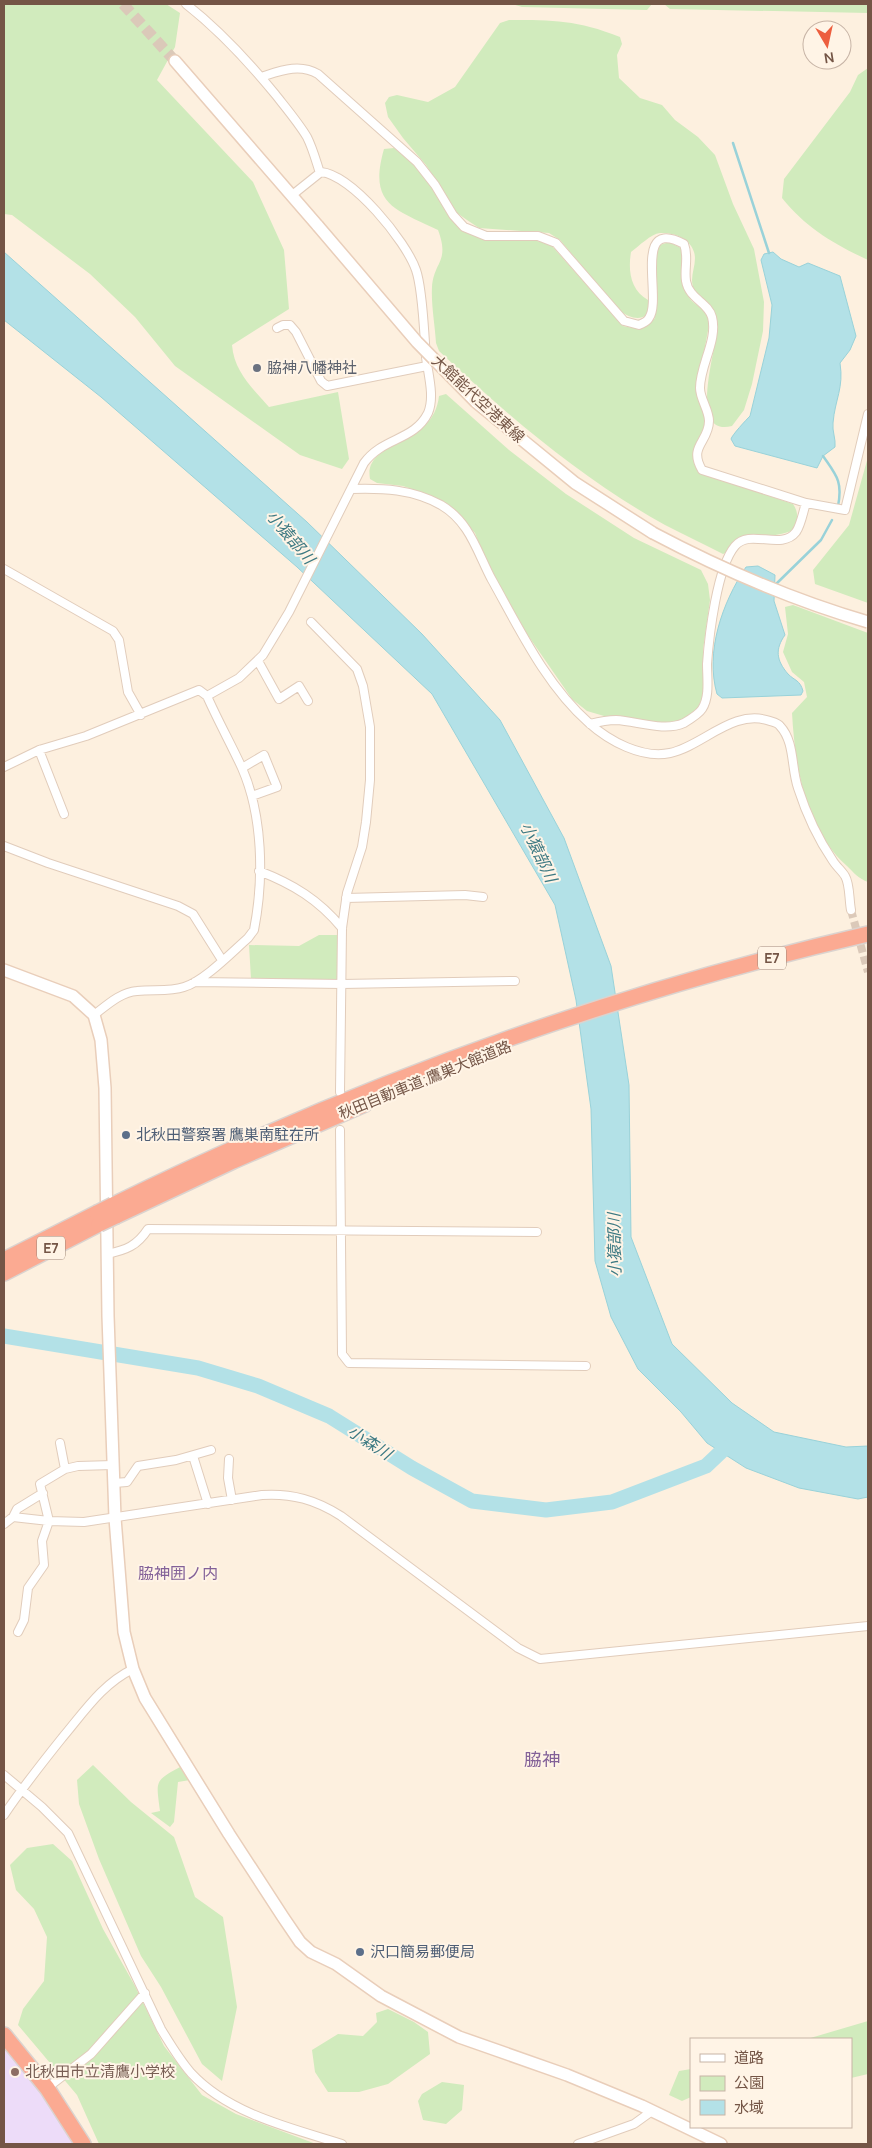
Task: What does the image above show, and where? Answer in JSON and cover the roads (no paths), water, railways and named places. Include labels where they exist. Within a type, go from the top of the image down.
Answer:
[{"type":"highway","name":"秋田自動車道;鷹巣大館道路","points":[[4,1260],[114,1210],[512,1041],[677,988],[868,934]]},
{"type":"highway","name":"秋田自動車道;鷹巣大館道路","points":[[677,988],[868,943]]},
{"type":"highway","name":"秋田自動車道;鷹巣大館道路","points":[[4,1273],[98,1218]]},
{"type":"highway","points":[[4,2035],[47,2088],[83,2144]]},
{"type":"street","points":[[186,4],[213,26],[261,77],[306,135],[320,173]]},
{"type":"street","name":"大館能代空港東線","points":[[175,60],[417,342],[476,402],[575,483],[653,533],[733,574],[780,594],[868,622]]},
{"type":"street","points":[[261,77],[296,68],[309,69],[318,74],[418,162],[453,215],[464,227],[486,236],[538,236],[556,244],[624,321],[639,325],[648,320],[652,311],[651,256],[656,244],[665,238],[674,239],[684,244],[687,252],[686,281],[690,293],[708,308],[712,316],[713,328],[700,388],[709,420],[708,428],[696,452],[702,470],[806,503],[845,510],[868,414]]},
{"type":"street","points":[[207,696],[239,678],[258,661],[289,612],[371,453],[383,444],[412,432],[421,424],[431,402],[417,272],[407,249],[360,195],[330,173],[320,173],[291,196]]},
{"type":"street","points":[[278,328],[283,325],[290,325],[296,332],[321,381],[327,386],[427,366]]},
{"type":"street","points":[[351,489],[399,489],[442,506],[459,520],[472,535],[486,569],[537,659],[570,705],[609,740],[650,753],[668,754],[732,723],[751,718],[764,719],[779,724],[788,738],[797,786],[812,824],[833,862],[846,877],[851,910]]},
{"type":"street","points":[[590,724],[615,720],[662,726],[683,723],[702,710],[707,697],[708,646],[720,579],[735,546],[751,539],[772,541],[790,537],[796,531],[806,503]]},
{"type":"street","points":[[4,569],[113,631],[119,640],[128,692],[141,715]]},
{"type":"street","points":[[311,622],[357,669],[363,686],[370,727],[370,780],[366,822],[362,847],[346,898],[342,928],[340,1092]]},
{"type":"street","points":[[258,661],[279,699],[299,686],[308,701]]},
{"type":"street","points":[[4,767],[39,750],[86,736],[199,690],[207,696],[242,768],[252,796],[258,842],[259,871],[254,930],[248,938],[194,982],[184,987],[169,990],[135,991],[113,1000],[94,1015]]},
{"type":"street","points":[[39,750],[64,814]]},
{"type":"street","points":[[242,768],[264,755],[277,787],[252,796]]},
{"type":"street","points":[[4,846],[48,863],[178,906],[193,914],[222,960]]},
{"type":"street","points":[[259,871],[286,881],[305,893],[328,911],[342,928]]},
{"type":"street","points":[[346,898],[465,895],[483,897]]},
{"type":"street","points":[[4,970],[74,996],[94,1015],[101,1040],[105,1088],[109,1376],[115,1518],[124,1632],[133,1669],[145,1698],[229,1834],[287,1923],[311,1952],[336,1964],[381,1996],[459,2036],[567,2075],[652,2111],[721,2144]]},
{"type":"street","points":[[194,982],[342,984],[516,981]]},
{"type":"street","points":[[340,1130],[342,1354],[349,1363],[586,1366]]},
{"type":"street","points":[[107,1254],[130,1249],[141,1240],[148,1229],[340,1232],[537,1232]]},
{"type":"street","points":[[60,1443],[65,1469]]},
{"type":"street","points":[[114,1483],[127,1482],[138,1466],[193,1456],[211,1450]]},
{"type":"street","points":[[193,1456],[208,1504]]},
{"type":"street","points":[[228,1459],[228,1478],[232,1500]]},
{"type":"street","points":[[18,1632],[24,1620],[28,1588],[41,1573],[44,1566],[42,1541],[49,1522],[40,1484],[65,1469],[78,1466],[113,1465]]},
{"type":"street","points":[[4,1524],[13,1517],[17,1509],[43,1493]]},
{"type":"street","points":[[13,1517],[61,1523],[115,1518],[282,1494],[306,1498],[326,1506],[518,1648],[540,1659],[868,1626]]},
{"type":"street","points":[[4,1814],[20,1790],[98,1695],[117,1677],[133,1669]]},
{"type":"street","points":[[4,1775],[68,1833],[161,2029],[176,2054],[192,2074],[210,2089],[255,2115],[342,2144]]},
{"type":"street","points":[[47,2088],[91,2054],[145,1993]]},
{"type":"street","points":[[578,2144],[634,2124],[652,2111]]},
{"type":"water","name":"小猿部川","points":[[4,252],[307,522],[422,634],[500,720],[564,838],[611,966],[629,1085],[631,1237],[672,1344],[732,1403],[774,1432],[846,1447],[868,1446],[868,1497],[858,1499],[799,1488],[746,1468],[707,1443],[681,1412],[638,1369],[611,1317],[595,1261],[591,1109],[576,1000],[555,905],[432,694],[297,567],[101,397],[4,320]]},
{"type":"water","points":[[773,252],[781,259],[799,267],[808,263],[840,276],[856,336],[850,350],[840,363],[841,380],[833,423],[835,447],[823,456],[817,468],[735,446],[731,439],[750,416],[769,338],[772,305],[761,260],[764,254]]},
{"type":"water","points":[[758,566],[775,575],[774,601],[785,635],[778,650],[779,659],[784,669],[799,683],[803,691],[801,695],[722,698],[717,694],[713,662],[718,628],[730,596],[746,567]]},
{"type":"waterway","points":[[733,143],[769,253]]},
{"type":"waterway","points":[[823,456],[832,468],[839,484],[838,506]]},
{"type":"waterway","points":[[774,586],[821,540],[832,520]]},
{"type":"waterway","name":"小森川","points":[[4,1336],[198,1368],[258,1386],[329,1416],[412,1468],[472,1501],[546,1510],[612,1502],[706,1466],[725,1448]]},
{"type":"tunnel","points":[[123,4],[175,61]]},
{"type":"tunnel","points":[[851,910],[868,972]]},
{"type":"place","name":"脇神八幡神社","points":[[257,368]]},
{"type":"place","name":"北秋田警察署 鷹巣南駐在所","points":[[126,1135]]},
{"type":"place","name":"沢口簡易郵便局","points":[[360,1952]]},
{"type":"place","name":"北秋田市立清鷹小学校","points":[[15,2072]]},
{"type":"district","name":"脇神囲ノ内","points":[[178,1573]]},
{"type":"district","name":"脇神","points":[[542,1760]]}]
